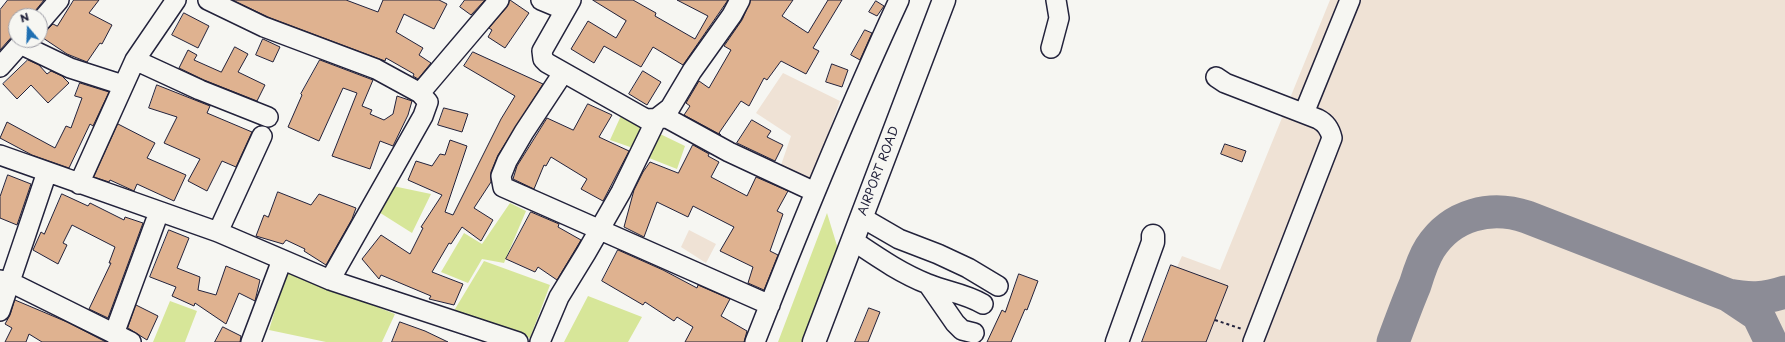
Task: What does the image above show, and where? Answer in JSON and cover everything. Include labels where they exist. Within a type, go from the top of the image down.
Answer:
[{"type":"main road","name":"AIRPORT ROAD","points":[[814,342],[944,0]]},
{"type":"main road","points":[[1117,342],[1153,242],[1153,236]]},
{"type":"street","points":[[48,13],[59,0]]},
{"type":"street","points":[[79,184],[135,60],[176,0]]},
{"type":"street","points":[[208,0],[264,27],[376,69],[420,93],[428,102],[423,116],[330,280]]},
{"type":"street","points":[[420,93],[500,0]]},
{"type":"street","points":[[541,0],[568,5],[542,51],[543,59],[563,73],[646,118],[667,118],[729,152],[815,192]]},
{"type":"street","points":[[540,342],[559,297],[621,192],[657,118],[670,108],[692,70],[732,15],[740,0]]},
{"type":"street","points":[[755,342],[860,84],[899,0]]},
{"type":"street","points":[[1051,48],[1059,18],[1056,0]]},
{"type":"street","points":[[1304,113],[1350,0]]},
{"type":"street","points":[[0,67],[17,48]]},
{"type":"street","points":[[33,48],[70,68],[123,84]]},
{"type":"street","points":[[135,60],[200,90],[268,117]]},
{"type":"street","points":[[563,73],[524,132],[508,161],[501,176],[503,187],[770,305]]},
{"type":"street","points":[[1216,77],[1225,83],[1304,113],[1325,123],[1331,132],[1332,138],[1255,338]]},
{"type":"street","points":[[218,232],[262,136]]},
{"type":"street","points":[[0,155],[218,232],[330,280],[518,342]]},
{"type":"street","points":[[0,311],[5,281],[47,172]]},
{"type":"street","points":[[5,281],[122,338],[159,212]]},
{"type":"street","points":[[861,216],[899,239],[938,254],[968,268],[998,286]]},
{"type":"street","points":[[852,240],[892,267],[928,284],[969,296],[983,304]]},
{"type":"street","points":[[251,342],[282,260]]},
{"type":"street","points":[[928,284],[962,330],[974,333]]},
{"type":"path","points":[[1215,320],[1255,338]]},
{"type":"shaded area","points":[[1330,0],[1785,0],[1785,342],[1142,342],[1171,265],[1177,267],[1182,256],[1220,270]]},
{"type":"shaded area","points":[[783,73],[840,101],[810,183],[780,168],[791,136],[756,113]]},
{"type":"shaded area","points":[[689,230],[716,244],[706,263],[681,247]]},
{"type":"green space","points":[[624,109],[644,120],[633,148],[610,140]]},
{"type":"green space","points":[[658,133],[685,146],[677,169],[649,158]]},
{"type":"green space","points":[[388,185],[431,194],[412,233],[374,209]]},
{"type":"green space","points":[[510,203],[526,211],[504,263],[482,259],[468,283],[441,272],[464,233],[482,244]]},
{"type":"green space","points":[[827,213],[838,249],[804,342],[778,342]]},
{"type":"green space","points":[[484,261],[550,285],[530,338],[452,314]]},
{"type":"green space","points":[[287,271],[395,314],[382,342],[326,342],[269,330]]},
{"type":"green space","points":[[588,296],[642,317],[628,342],[564,342]]},
{"type":"green space","points":[[170,301],[197,311],[185,342],[153,342]]},
{"type":"building","points":[[8,0],[44,0],[38,8],[8,8],[8,41],[0,50],[0,10]]},
{"type":"building","points":[[74,0],[99,0],[89,13],[112,25],[102,44],[100,43],[87,62],[67,54],[48,41],[48,29],[53,24],[57,26]]},
{"type":"building","points":[[233,0],[346,0],[378,12],[383,0],[439,0],[447,4],[434,29],[404,14],[396,32],[423,48],[419,55],[431,63],[418,79],[413,76],[414,74],[386,58],[385,61],[268,17]]},
{"type":"building","points":[[465,0],[485,0],[471,15],[460,7]]},
{"type":"building","points":[[510,0],[529,13],[505,48],[488,37],[492,30],[489,28],[507,7]]},
{"type":"building","points":[[593,0],[633,0],[656,13],[655,16],[695,39],[708,16],[677,0],[728,0],[683,65],[653,47],[641,67],[604,46],[594,63],[571,49],[588,21],[616,38],[626,21]]},
{"type":"building","points":[[751,0],[793,0],[782,16],[808,33],[828,0],[842,0],[813,48],[819,51],[806,74],[781,61],[767,80],[764,78],[749,106],[741,101],[719,133],[721,135],[684,115],[690,106],[686,103],[699,81],[709,88],[731,50],[724,46],[742,20]]},
{"type":"building","points":[[876,1],[884,6],[877,16],[869,12]]},
{"type":"building","points":[[184,13],[209,26],[198,48],[172,35]]},
{"type":"building","points":[[865,30],[872,33],[860,60],[851,55]]},
{"type":"building","points":[[263,39],[280,47],[273,62],[256,55]]},
{"type":"building","points":[[235,47],[248,54],[238,72],[265,85],[257,101],[204,80],[179,68],[188,50],[197,55],[194,60],[221,72]]},
{"type":"building","points":[[473,52],[543,84],[498,155],[491,172],[491,182],[474,208],[493,220],[481,241],[462,227],[451,244],[449,243],[432,272],[463,284],[454,305],[429,299],[431,296],[381,275],[379,279],[362,259],[381,235],[410,254],[423,228],[421,227],[442,195],[408,180],[416,161],[432,166],[440,154],[445,155],[450,140],[467,146],[445,212],[453,215],[501,119],[515,96],[464,66]]},
{"type":"building","points":[[28,60],[39,65],[47,74],[51,71],[62,76],[69,83],[48,103],[31,85],[17,99],[3,84]]},
{"type":"building","points":[[320,60],[373,80],[362,106],[372,110],[370,114],[384,120],[393,114],[397,96],[412,101],[408,115],[393,146],[380,141],[370,169],[332,156],[357,93],[343,88],[319,141],[288,127],[302,95],[301,94]]},
{"type":"building","points":[[832,64],[848,70],[842,87],[826,82]]},
{"type":"building","points":[[643,71],[661,82],[647,105],[629,94]]},
{"type":"building","points":[[80,83],[109,92],[93,126],[90,124],[69,168],[32,155],[0,138],[7,122],[55,148],[66,126],[71,128],[82,98],[75,96]]},
{"type":"building","points":[[157,85],[210,106],[207,113],[252,132],[236,167],[222,161],[207,191],[188,181],[200,159],[164,143],[177,117],[149,108]]},
{"type":"building","points":[[588,104],[612,115],[599,137],[629,151],[603,201],[581,189],[587,179],[551,157],[546,166],[544,165],[534,189],[513,179],[517,166],[547,118],[573,130]]},
{"type":"building","points":[[444,108],[468,114],[462,132],[438,125]]},
{"type":"building","points":[[752,120],[771,131],[767,137],[783,145],[775,161],[737,143]]},
{"type":"building","points":[[118,124],[155,143],[147,158],[186,175],[174,201],[137,184],[134,191],[110,180],[109,182],[94,177]]},
{"type":"building","points":[[1225,144],[1246,151],[1242,162],[1221,154]]},
{"type":"building","points":[[693,145],[709,154],[708,156],[719,162],[711,177],[747,196],[756,177],[788,191],[777,211],[783,214],[770,251],[778,255],[764,290],[748,283],[753,267],[720,251],[734,227],[693,206],[688,217],[657,202],[644,237],[624,227],[634,190],[650,162],[678,173]]},
{"type":"building","points":[[8,175],[31,184],[17,225],[0,218],[0,197]]},
{"type":"building","points":[[278,192],[311,205],[319,194],[356,208],[352,219],[326,265],[304,251],[305,249],[286,240],[283,244],[256,236],[264,215],[268,217]]},
{"type":"building","points":[[62,194],[88,206],[90,203],[124,220],[125,217],[143,223],[108,318],[89,309],[111,263],[109,263],[115,247],[72,225],[63,243],[67,245],[58,264],[33,250],[41,232],[44,234]]},
{"type":"building","points":[[531,212],[559,224],[558,227],[581,240],[557,280],[538,267],[535,272],[506,259]]},
{"type":"building","points":[[169,230],[189,238],[177,268],[200,277],[198,290],[216,295],[226,266],[260,280],[255,301],[239,293],[226,324],[195,303],[194,306],[172,296],[176,287],[150,277]]},
{"type":"building","points":[[618,250],[663,270],[697,288],[698,285],[730,299],[721,316],[747,331],[744,342],[685,342],[693,327],[677,317],[674,321],[645,302],[643,305],[602,281]]},
{"type":"building","points":[[1171,265],[1228,286],[1206,342],[1142,342]]},
{"type":"building","points":[[1019,274],[1038,281],[1027,310],[1025,309],[1011,342],[987,342],[1002,310],[1005,312]]},
{"type":"building","points":[[15,300],[67,322],[106,342],[42,342],[29,334],[26,342],[5,342],[12,328],[5,324]]},
{"type":"building","points":[[136,305],[158,316],[147,340],[128,328]]},
{"type":"building","points":[[869,308],[880,312],[868,342],[855,342]]},
{"type":"building","points":[[400,322],[425,331],[448,342],[392,342]]},
{"type":"building","points":[[223,327],[241,336],[240,342],[215,342]]},
{"type":"taxiway","points":[[1393,342],[1423,261],[1439,236],[1449,227],[1473,215],[1500,212],[1513,213],[1527,217],[1728,295],[1758,315],[1771,342]]},
{"type":"taxiway","points":[[1728,295],[1756,298],[1785,292]]}]
